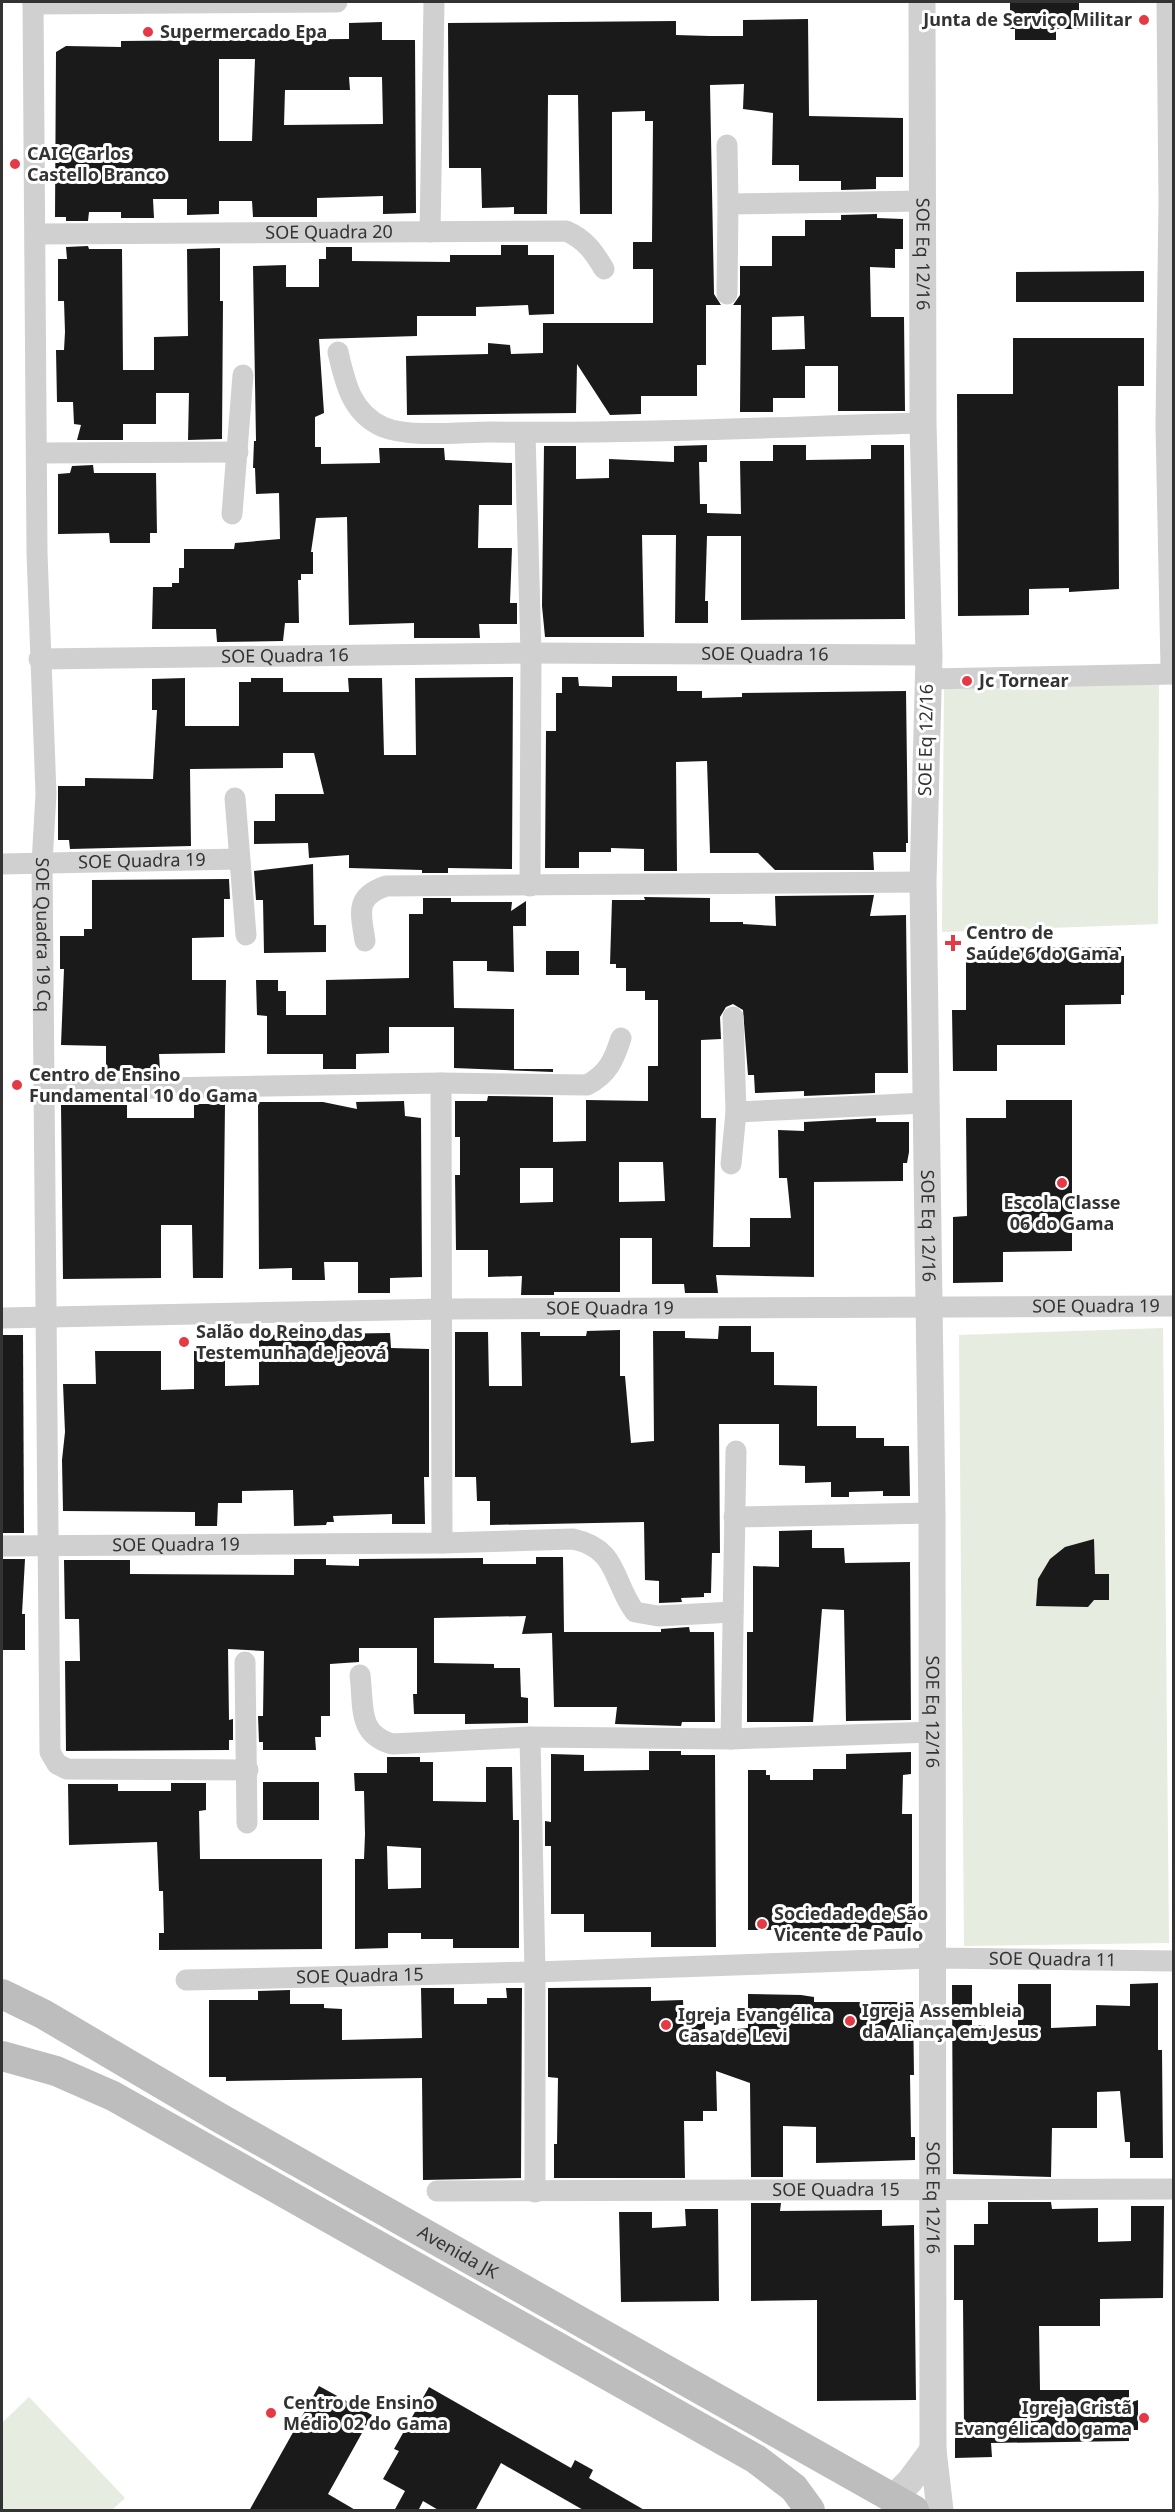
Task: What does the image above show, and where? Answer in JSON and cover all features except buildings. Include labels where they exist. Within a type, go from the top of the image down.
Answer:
[{"type":"main road","name":"Avenida JK","points":[[2,1994],[43,2014],[229,2123],[903,2504]]},
{"type":"main road","name":"Avenida JK","points":[[2,2056],[56,2071],[113,2096],[756,2459],[794,2488],[810,2511]]},
{"type":"main road","points":[[818,2511],[820,2499],[826,2490],[836,2483],[862,2482]]},
{"type":"street","points":[[238,452],[38,453],[33,3],[337,2]]},
{"type":"street","points":[[430,232],[434,2]]},
{"type":"street","name":"SOE Eq 12/16","points":[[922,2],[922,423],[928,667],[923,882],[933,1732],[933,2450],[940,2511]]},
{"type":"street","points":[[1170,2],[1173,200],[1171,425],[1173,661]]},
{"type":"street","points":[[727,145],[728,294]]},
{"type":"street","points":[[728,204],[922,201]]},
{"type":"street","name":"SOE Quadra 20","points":[[37,234],[566,231],[580,237],[595,253],[604,269]]},
{"type":"street","points":[[338,352],[345,383],[355,405],[369,420],[385,428],[406,431],[525,433],[922,423]]},
{"type":"street","points":[[232,514],[243,375]]},
{"type":"street","points":[[525,433],[531,653],[530,886]]},
{"type":"street","name":"SOE Quadra 19 Cq","points":[[38,453],[39,659],[46,794],[42,863],[45,1090],[44,1318]]},
{"type":"street","name":"SOE Quadra 16","points":[[39,659],[531,653],[928,667],[1173,661]]},
{"type":"street","points":[[235,798],[246,935]]},
{"type":"street","name":"SOE Quadra 19","points":[[2,864],[240,859]]},
{"type":"street","points":[[365,941],[360,908],[366,896],[386,886],[923,882]]},
{"type":"street","points":[[731,1164],[736,1112],[733,1017]]},
{"type":"street","points":[[45,1090],[441,1083],[587,1085],[605,1073],[612,1064],[621,1038]]},
{"type":"street","points":[[441,1083],[442,1544]]},
{"type":"street","points":[[736,1112],[925,1103]]},
{"type":"street","name":"SOE Quadra 19","points":[[2,1318],[442,1309],[928,1305],[1173,1306]]},
{"type":"street","points":[[44,1318],[50,1752],[57,1764],[76,1770],[248,1770]]},
{"type":"street","points":[[731,1739],[735,1451]]},
{"type":"street","points":[[734,1517],[932,1513]]},
{"type":"street","name":"SOE Quadra 19","points":[[2,1546],[442,1544],[573,1539],[591,1543],[609,1558],[627,1600],[635,1612],[658,1616],[733,1612]]},
{"type":"street","points":[[245,1662],[247,1822]]},
{"type":"street","points":[[360,1675],[369,1732],[377,1740],[392,1744],[530,1737],[731,1739],[933,1732]]},
{"type":"street","points":[[530,1737],[535,1972],[535,2192]]},
{"type":"street","name":"SOE Quadra 11","points":[[933,1958],[1173,1961]]},
{"type":"street","name":"SOE Quadra 15","points":[[186,1980],[535,1972],[933,1958]]},
{"type":"street","name":"SOE Quadra 15","points":[[437,2191],[1173,2189]]},
{"type":"street","points":[[903,2504],[910,2481],[933,2450]]},
{"type":"shaded area","points":[[1159,684],[1158,924],[942,932],[944,689]]},
{"type":"shaded area","points":[[1163,1328],[1169,1943],[964,1946],[959,1335]]},
{"type":"shaded area","points":[[29,2397],[125,2498],[112,2510],[2,2510],[2,2423]]},
{"type":"place","name":"Junta de Serviço Militar","points":[[1144,20]]},
{"type":"place","name":"Supermercado Epa","points":[[148,32]]},
{"type":"place","name":"CAIC Carlos Castello Branco","points":[[15,164]]},
{"type":"place","name":"Jc Tornear","points":[[967,681]]},
{"type":"place","name":"Centro de Saúde 6 do Gama","points":[[953,943]]},
{"type":"place","name":"Centro de Ensino Fundamental 10 do Gama","points":[[17,1085]]},
{"type":"place","name":"Escola Classe 06 do Gama","points":[[1062,1183]]},
{"type":"place","name":"Salão do Reino das Testemunha de jeová","points":[[184,1342]]},
{"type":"place","name":"Sociedade de São Vicente de Paulo","points":[[762,1924]]},
{"type":"place","name":"Igreja Assembleia da Aliança em Jesus","points":[[850,2021]]},
{"type":"place","name":"Igreja Evangélica Casa de Levi","points":[[666,2025]]},
{"type":"place","name":"Centro de Ensino Médio 02 do Gama","points":[[271,2413]]},
{"type":"place","name":"Igreja Cristã Evangélica do gama","points":[[1144,2418]]}]
